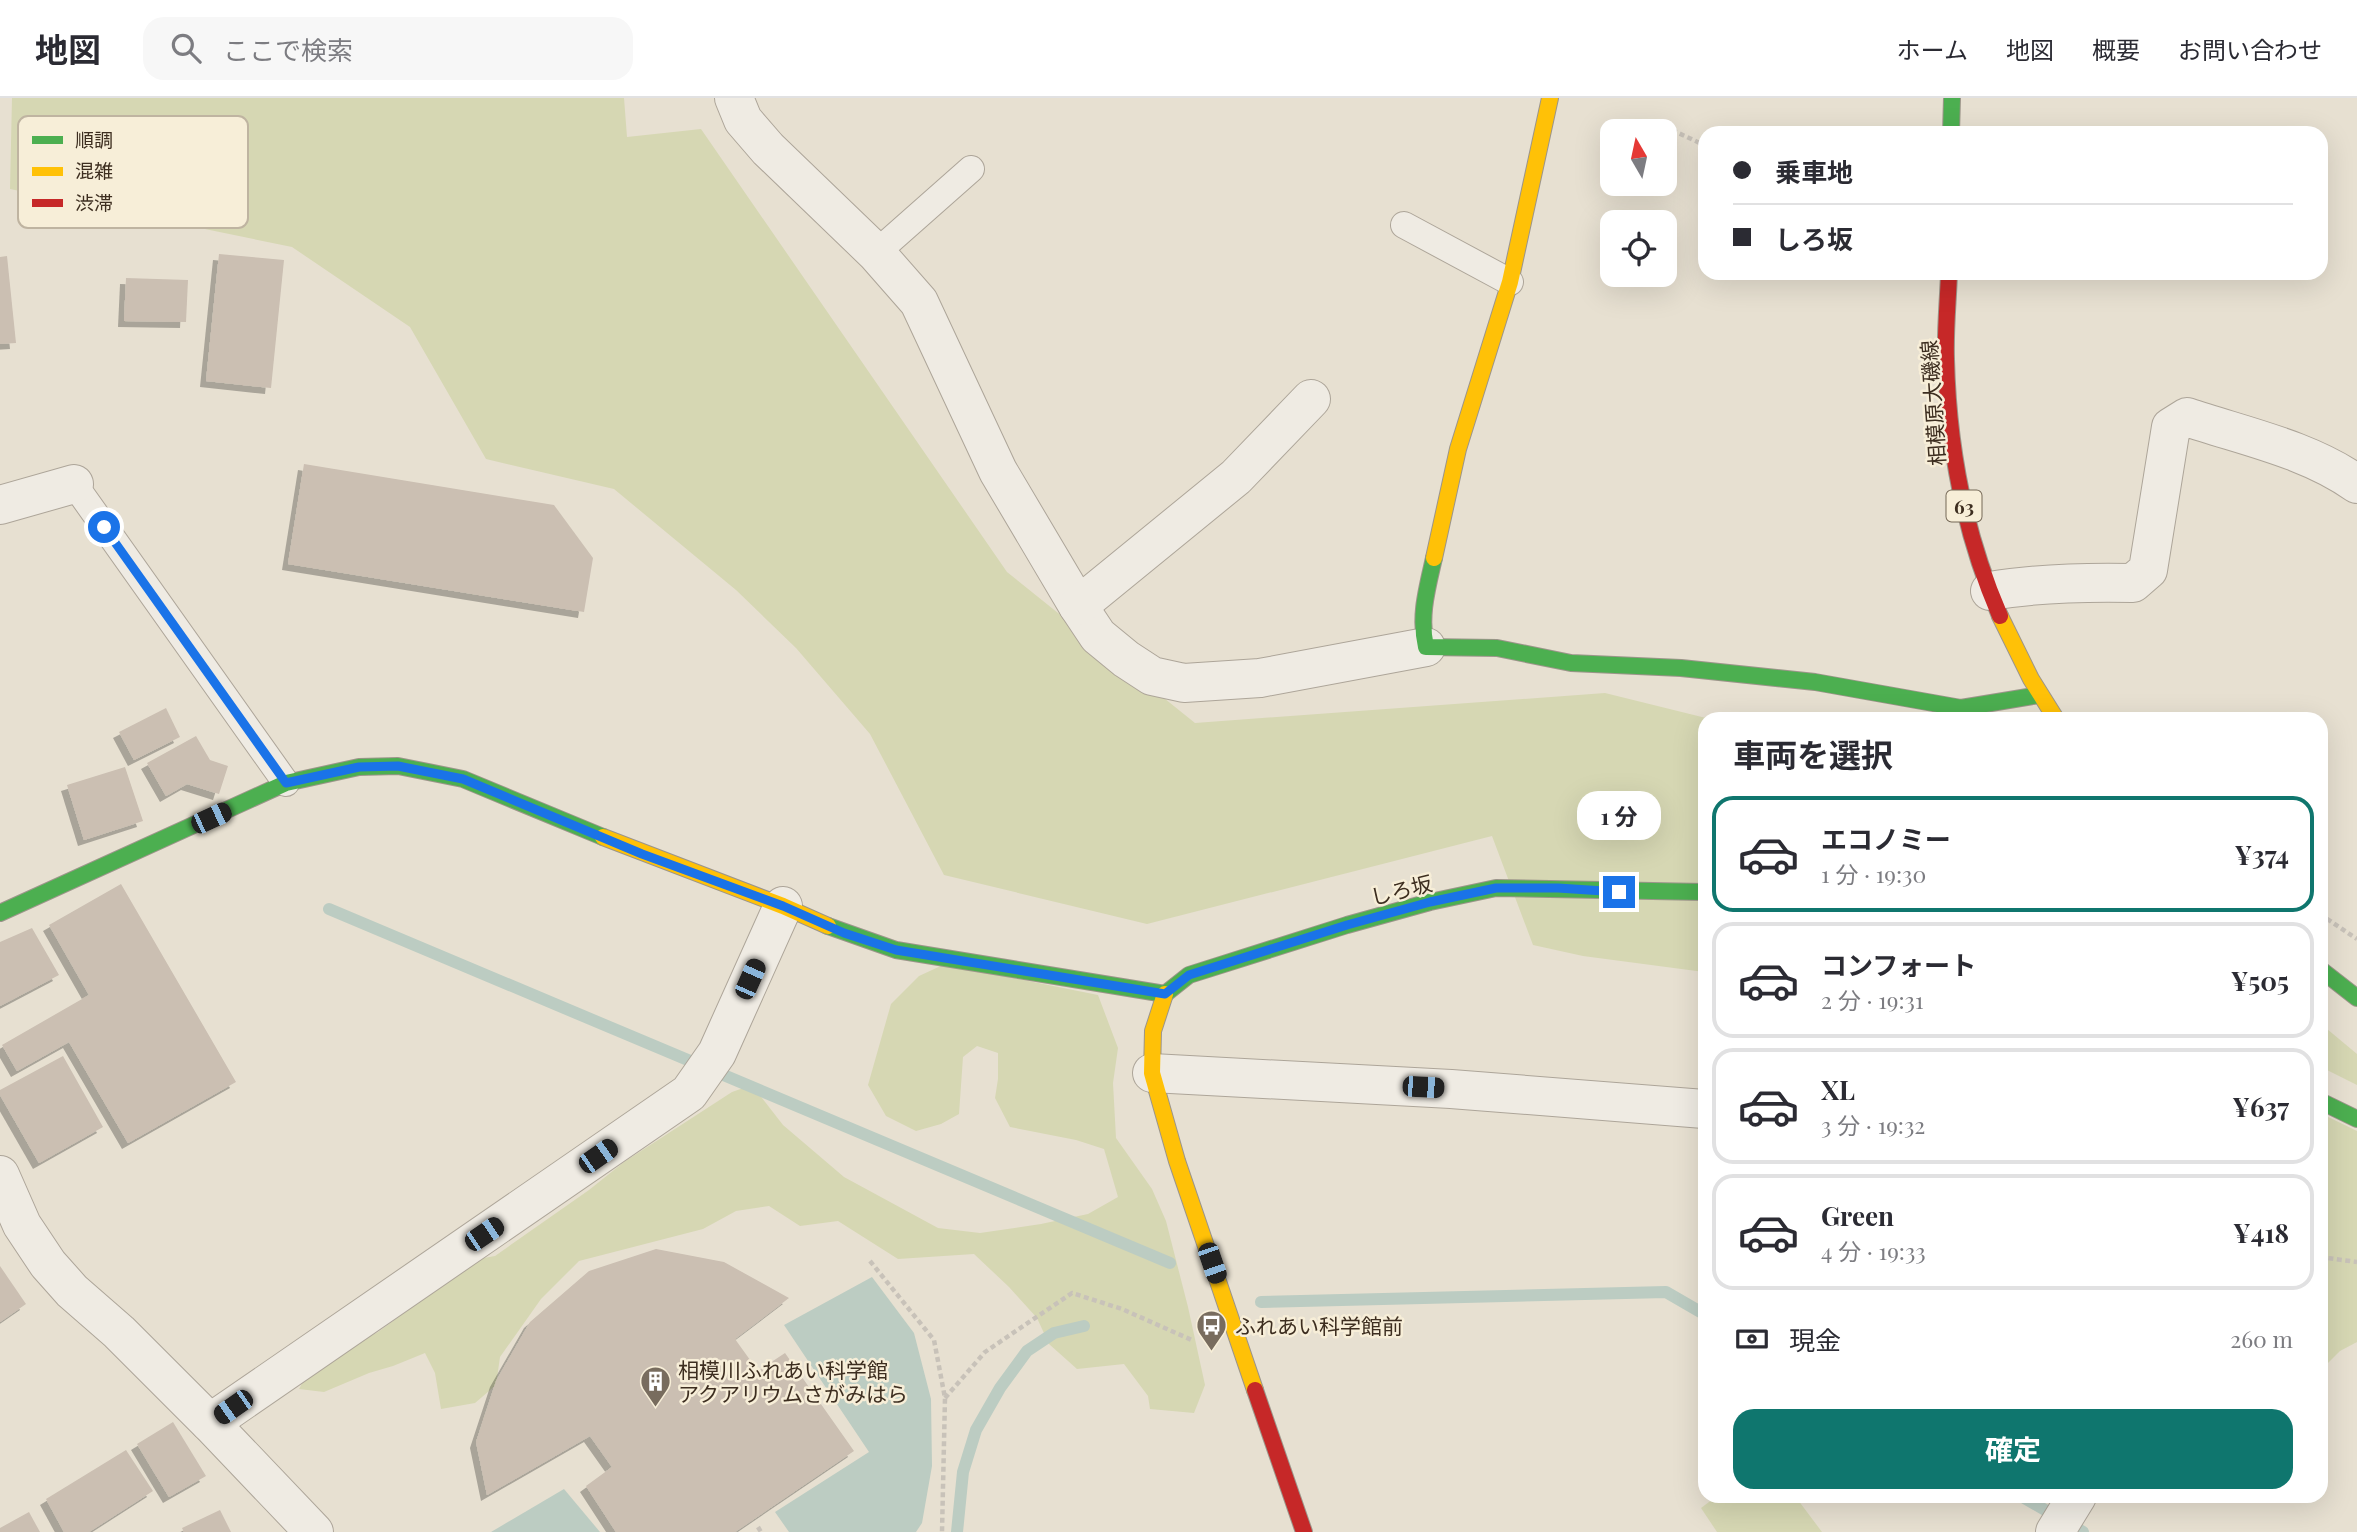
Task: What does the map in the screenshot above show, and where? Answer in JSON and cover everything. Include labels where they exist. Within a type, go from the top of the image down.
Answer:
[{"type":"street","points":[[734,98],[743,120],[768,149],[876,253],[919,302],[998,471],[1078,606],[1098,636],[1152,676],[1184,683],[1260,678],[1426,647],[1497,648],[1571,663],[1681,668],[1815,682],[1961,708],[2039,695]]},
{"type":"street","points":[[1426,647],[1422,610],[1455,462],[1510,282],[1550,98]]},
{"type":"street","points":[[1951,126],[1952,98]]},
{"type":"street","name":"相模原大磯線","points":[[1949,280],[1946,359],[1955,456],[1968,524],[2005,633],[2051,712]]},
{"type":"street","points":[[1078,606],[1236,477],[1311,399]]},
{"type":"street","points":[[1990,592],[2043,584],[2133,583],[2148,570],[2171,426],[2187,418],[2292,451],[2346,476],[2357,484]]},
{"type":"street","points":[[0,505],[74,484]]},
{"type":"street","points":[[0,913],[286,783],[359,767],[398,766],[463,779],[642,854],[783,906],[844,933],[896,950],[1165,994],[1153,1031],[1152,1073],[1177,1161],[1304,1532]]},
{"type":"street","name":"しろ坂","points":[[1165,994],[1189,975],[1334,929],[1430,902],[1496,888],[1698,892]]},
{"type":"street","points":[[210,1423],[689,1093],[717,1053],[783,906]]},
{"type":"street","points":[[2328,975],[2357,998]]},
{"type":"street","points":[[1152,1073],[1451,1089],[1698,1109]]},
{"type":"street","points":[[2328,1105],[2357,1119]]},
{"type":"street","points":[[0,1175],[11,1232],[119,1332],[314,1532]]},
{"type":"street","points":[[2055,1532],[2073,1503]]},
{"type":"lane","points":[[876,253],[971,169]]},
{"type":"lane","points":[[1404,225],[1510,282]]},
{"type":"lane","points":[[74,484],[286,783]]},
{"type":"path","points":[[1677,132],[1698,142]]},
{"type":"path","points":[[2328,919],[2357,939]]},
{"type":"path","points":[[2328,1258],[2357,1262]]},
{"type":"path","points":[[870,1261],[934,1340],[945,1398],[942,1532]]},
{"type":"path","points":[[945,1398],[985,1352],[1072,1293],[1122,1309],[1205,1345]]},
{"type":"green space","points":[[12,98],[624,98],[627,137],[701,129],[1007,572],[1195,723],[1605,693],[1698,716],[1698,971],[1583,956],[1533,945],[1492,836],[1147,924],[944,875],[870,734],[796,648],[736,590],[614,489],[486,459],[410,327],[292,247],[200,228],[248,228],[248,116],[18,116],[18,191],[10,189]]},
{"type":"green space","points":[[945,964],[1098,995],[1118,1048],[1113,1083],[1116,1138],[1152,1189],[1166,1221],[1188,1307],[1205,1385],[1194,1413],[1150,1409],[1148,1396],[1124,1364],[1077,1369],[1049,1344],[1037,1318],[974,1254],[898,1259],[838,1221],[800,1226],[769,1206],[736,1211],[703,1229],[579,1261],[541,1299],[500,1357],[496,1385],[475,1403],[441,1409],[435,1373],[425,1353],[324,1392],[299,1389],[312,1365],[378,1332],[478,1259],[495,1256],[624,1162],[732,1092],[752,1085],[783,1125],[844,1177],[938,1228],[980,1233],[1041,1224],[1088,1214],[1118,1197],[1104,1149],[1076,1140],[1010,1127],[995,1098],[998,1053],[977,1046],[963,1057],[959,1114],[941,1124],[916,1131],[886,1116],[868,1085],[891,1004],[919,976]]},
{"type":"green space","points":[[2328,1030],[2357,1054],[2357,1085],[2328,1070]]},
{"type":"green space","points":[[2328,1117],[2357,1131],[2357,1342],[2340,1351],[2328,1363]]},
{"type":"green space","points":[[1708,1503],[1800,1503],[1822,1532],[1717,1532],[1701,1508]]},
{"type":"shaded area","points":[[872,1277],[914,1333],[931,1399],[932,1466],[922,1523],[916,1532],[789,1532],[775,1512],[869,1452],[784,1325]]},
{"type":"shaded area","points":[[564,1489],[600,1532],[491,1532]]},
{"type":"building","points":[[219,254],[284,260],[271,388],[206,381]]},
{"type":"building","points":[[7,256],[16,343],[0,344],[0,257]]},
{"type":"building","points":[[126,278],[188,280],[186,322],[124,321]]},
{"type":"building","points":[[304,464],[554,505],[593,558],[584,612],[288,564]]},
{"type":"building","points":[[166,708],[180,737],[134,760],[119,732]]},
{"type":"building","points":[[196,736],[210,760],[228,766],[219,794],[187,784],[166,796],[147,763]]},
{"type":"building","points":[[125,767],[143,821],[84,840],[67,785]]},
{"type":"building","points":[[121,884],[236,1082],[128,1143],[69,1042],[17,1071],[2,1045],[89,995],[49,925]]},
{"type":"building","points":[[32,928],[59,975],[0,1006],[0,942]]},
{"type":"building","points":[[63,1056],[103,1127],[39,1163],[0,1095],[0,1090]]},
{"type":"building","name":"相模川ふれあい科学館 アクアリウムさがみはら","points":[[656,1249],[724,1262],[789,1298],[735,1339],[758,1371],[785,1353],[854,1451],[735,1532],[616,1532],[586,1486],[612,1467],[590,1436],[487,1495],[476,1442],[496,1381],[530,1322],[589,1271]]},
{"type":"building","points":[[0,1266],[26,1304],[0,1322]]},
{"type":"building","points":[[173,1422],[206,1476],[169,1497],[137,1444]]},
{"type":"building","points":[[126,1450],[153,1491],[89,1532],[64,1532],[46,1499]]},
{"type":"building","points":[[220,1510],[231,1532],[184,1532],[182,1528]]},
{"type":"building","points":[[29,1512],[40,1532],[0,1532],[0,1528]]},
{"type":"waterway","points":[[329,909],[1170,1263]]},
{"type":"waterway","points":[[1261,1302],[1666,1292],[1698,1311]]},
{"type":"waterway","points":[[957,1532],[963,1472],[976,1430],[1000,1388],[1027,1351],[1054,1333],[1084,1326]]},
{"type":"waterway","points":[[2033,1503],[2083,1532]]},
{"type":"traffic: fast","points":[[1951,126],[1952,98]]},
{"type":"traffic: fast","points":[[1434,558],[1424,613],[1426,647],[1497,648],[1571,663],[1681,668],[1815,682],[1961,708],[2039,695]]},
{"type":"traffic: fast","points":[[0,913],[286,783],[359,767],[398,766],[463,779],[603,837]]},
{"type":"traffic: fast","points":[[1165,994],[1189,975],[1347,925],[1430,902],[1496,888],[1698,892]]},
{"type":"traffic: fast","points":[[828,926],[896,950],[1165,994]]},
{"type":"traffic: fast","points":[[2328,975],[2357,998]]},
{"type":"traffic: fast","points":[[2328,1105],[2357,1119]]},
{"type":"traffic: slow","points":[[1434,558],[1458,449],[1510,282],[1550,98]]},
{"type":"traffic: slow","points":[[2000,616],[2031,679],[2052,712]]},
{"type":"traffic: slow","points":[[603,837],[828,926]]},
{"type":"traffic: slow","points":[[1165,994],[1153,1031],[1152,1073],[1177,1161],[1255,1390]]},
{"type":"traffic: jam","points":[[1949,280],[1947,392],[1955,458],[1977,554],[2000,616]]},
{"type":"traffic: jam","points":[[1255,1390],[1304,1532]]},
{"type":"place","name":"ふれあい科学館前","points":[[1212,1352]]},
{"type":"place","name":"相模川ふれあい科学館 アクアリウムさがみはら","points":[[655,1408]]},
{"type":"route","points":[[104,527],[286,783],[359,767],[398,766],[463,779],[642,854],[783,906],[844,933],[896,950],[1165,994],[1189,975],[1430,902],[1496,888],[1619,892]]}]
